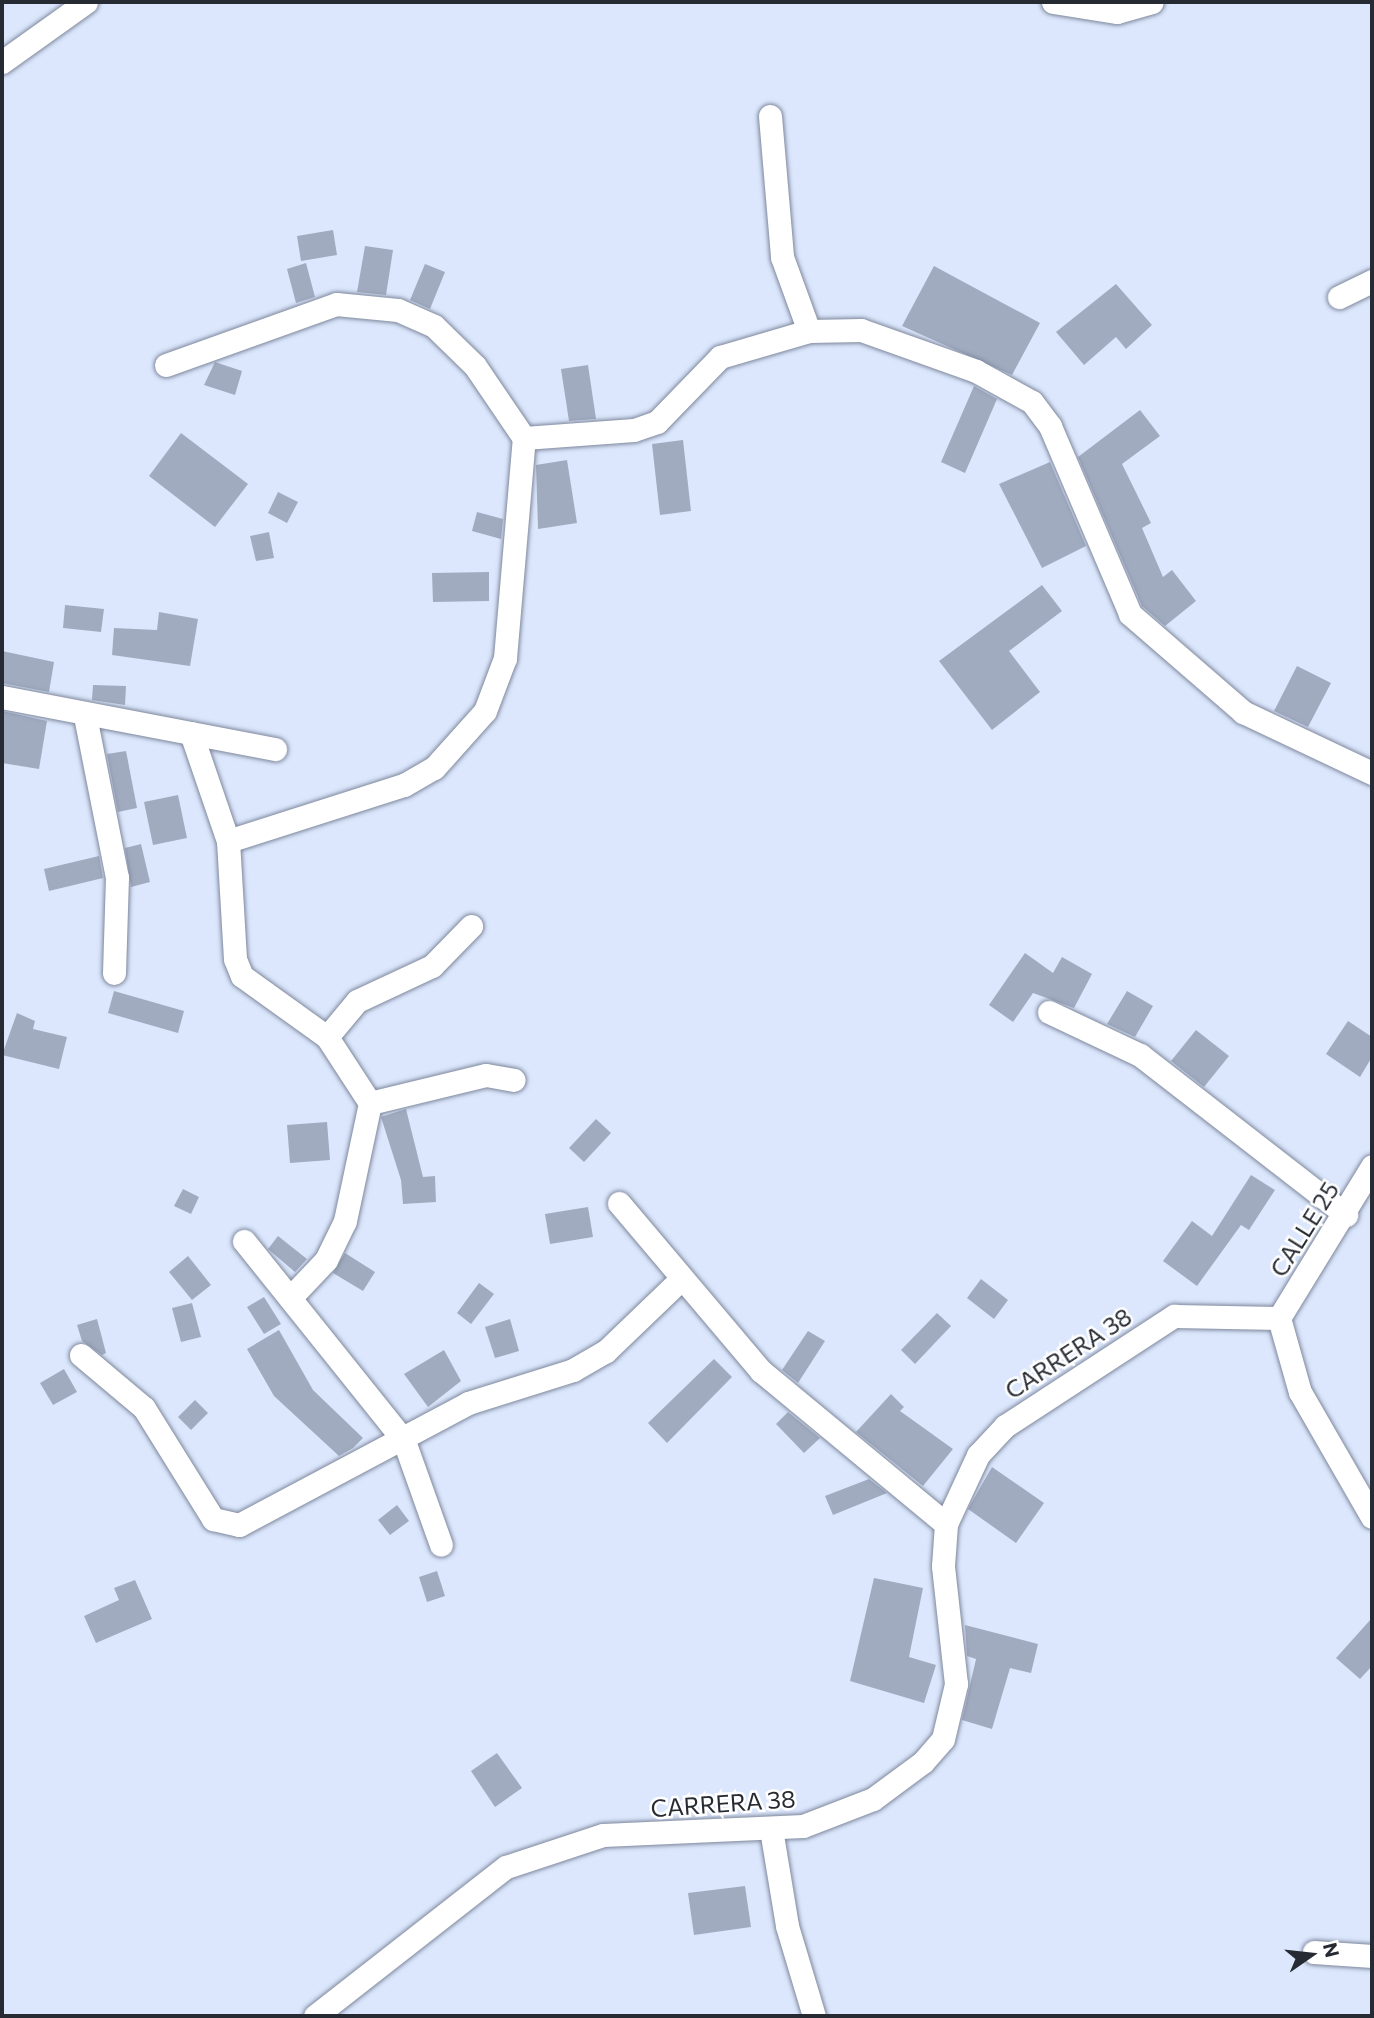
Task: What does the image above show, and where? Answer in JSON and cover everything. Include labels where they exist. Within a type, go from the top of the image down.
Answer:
[{"type":"street","points":[[2,62],[86,2]]},
{"type":"street","points":[[1054,2],[1117,12],[1152,2]]},
{"type":"street","points":[[770,116],[782,257],[809,331]]},
{"type":"street","points":[[1339,298],[1372,282]]},
{"type":"street","points":[[166,365],[336,304],[398,310],[434,326],[475,366],[524,438],[505,658],[485,711],[434,768],[404,785],[228,841]]},
{"type":"street","points":[[524,438],[634,430],[657,422],[720,357],[809,331],[861,330],[976,371],[1032,402],[1050,426],[1130,614],[1243,712],[1372,773]]},
{"type":"street","points":[[2,696],[85,716],[275,749]]},
{"type":"street","points":[[85,716],[117,877],[114,974]]},
{"type":"street","points":[[191,733],[228,841],[235,959],[242,976],[327,1037],[370,1103],[345,1221],[326,1260],[290,1298]]},
{"type":"street","points":[[327,1037],[357,1001],[432,967],[471,926]]},
{"type":"street","points":[[1049,1012],[1140,1055],[1346,1215]]},
{"type":"street","points":[[370,1103],[486,1074],[514,1080]]},
{"type":"street","name":"CALLE 25","points":[[1279,1318],[1346,1215],[1372,1166]]},
{"type":"street","points":[[619,1203],[761,1371],[946,1524]]},
{"type":"street","points":[[244,1241],[404,1441],[441,1545]]},
{"type":"street","points":[[81,1355],[144,1408],[213,1519],[227,1525],[239,1525],[404,1441],[468,1403],[573,1370],[606,1351],[681,1279]]},
{"type":"street","name":"CARRERA 38","points":[[315,2016],[506,1867],[603,1836],[803,1826],[873,1799],[923,1762],[943,1739],[956,1684],[943,1566],[946,1524],[978,1455],[1005,1426],[1174,1316],[1279,1318]]},
{"type":"street","points":[[1279,1318],[1300,1392],[1372,1517]]},
{"type":"street","points":[[771,1829],[786,1926],[814,2016]]},
{"type":"street","points":[[1314,1952],[1372,1956]]},
{"type":"building","points":[[333,230],[337,255],[301,261],[297,236]]},
{"type":"building","points":[[365,246],[393,250],[386,295],[357,292]]},
{"type":"building","points":[[306,263],[315,297],[296,303],[287,269]]},
{"type":"building","points":[[425,264],[445,272],[430,309],[410,300]]},
{"type":"building","points":[[934,266],[1040,323],[1012,375],[902,326]]},
{"type":"building","points":[[1116,284],[1152,325],[1126,349],[1116,337],[1084,365],[1056,332]]},
{"type":"building","points":[[215,362],[242,371],[235,395],[204,385]]},
{"type":"building","points":[[588,365],[596,419],[569,421],[561,369]]},
{"type":"building","points":[[974,386],[997,399],[965,473],[941,462]]},
{"type":"building","points":[[1140,410],[1160,436],[1122,464],[1151,523],[1142,528],[1163,577],[1172,570],[1196,601],[1165,626],[1142,606],[1078,457]]},
{"type":"building","points":[[181,433],[248,484],[215,527],[149,476]]},
{"type":"building","points":[[683,440],[691,511],[660,515],[652,444]]},
{"type":"building","points":[[567,460],[577,523],[538,529],[536,465]]},
{"type":"building","points":[[1050,462],[1086,546],[1042,568],[999,484]]},
{"type":"building","points":[[278,492],[298,502],[287,523],[268,513]]},
{"type":"building","points":[[477,512],[503,519],[501,539],[472,531]]},
{"type":"building","points":[[269,532],[274,558],[256,561],[250,536]]},
{"type":"building","points":[[489,572],[489,601],[433,602],[432,573]]},
{"type":"building","points":[[1042,585],[1062,611],[1009,651],[1040,692],[992,730],[939,661]]},
{"type":"building","points":[[65,605],[104,609],[101,632],[63,628]]},
{"type":"building","points":[[159,612],[198,619],[190,666],[112,655],[114,628],[157,630]]},
{"type":"building","points":[[2,651],[54,662],[49,692],[2,683]]},
{"type":"building","points":[[1297,666],[1331,683],[1308,727],[1274,711]]},
{"type":"building","points":[[93,685],[126,686],[125,705],[92,700]]},
{"type":"building","points":[[2,711],[47,721],[39,769],[2,763]]},
{"type":"building","points":[[126,751],[137,808],[118,812],[107,754]]},
{"type":"building","points":[[178,795],[187,838],[153,845],[144,802]]},
{"type":"building","points":[[141,844],[150,882],[131,887],[125,848]]},
{"type":"building","points":[[99,856],[103,878],[49,891],[44,869]]},
{"type":"building","points":[[1025,953],[1053,973],[1062,957],[1092,974],[1074,1008],[1033,993],[1013,1022],[989,1005]]},
{"type":"building","points":[[114,991],[184,1011],[178,1033],[108,1013]]},
{"type":"building","points":[[1127,991],[1153,1006],[1135,1037],[1107,1024]]},
{"type":"building","points":[[17,1013],[35,1021],[33,1029],[67,1037],[59,1069],[2,1055]]},
{"type":"building","points":[[1348,1021],[1372,1037],[1372,1057],[1360,1077],[1326,1054]]},
{"type":"building","points":[[1196,1030],[1229,1056],[1204,1087],[1171,1061]]},
{"type":"building","points":[[406,1109],[423,1177],[435,1176],[436,1202],[403,1204],[401,1180],[381,1117]]},
{"type":"building","points":[[596,1119],[611,1133],[584,1162],[569,1148]]},
{"type":"building","points":[[327,1122],[330,1160],[290,1163],[287,1125]]},
{"type":"building","points":[[1251,1175],[1275,1190],[1249,1230],[1241,1225],[1197,1286],[1163,1261],[1192,1221],[1212,1236]]},
{"type":"building","points":[[183,1189],[199,1197],[191,1214],[174,1206]]},
{"type":"building","points":[[588,1207],[593,1237],[550,1244],[545,1214]]},
{"type":"building","points":[[278,1236],[307,1259],[295,1272],[268,1249]]},
{"type":"building","points":[[345,1253],[375,1272],[363,1291],[333,1273]]},
{"type":"building","points":[[188,1256],[211,1285],[192,1300],[169,1272]]},
{"type":"building","points":[[981,1279],[1008,1300],[994,1319],[967,1298]]},
{"type":"building","points":[[479,1283],[494,1294],[471,1324],[457,1313]]},
{"type":"building","points":[[264,1297],[281,1324],[264,1334],[247,1307]]},
{"type":"building","points":[[192,1303],[201,1337],[181,1342],[172,1308]]},
{"type":"building","points":[[937,1313],[951,1326],[915,1364],[901,1350]]},
{"type":"building","points":[[97,1319],[106,1353],[102,1355],[82,1341],[77,1325]]},
{"type":"building","points":[[510,1319],[519,1351],[495,1358],[485,1327]]},
{"type":"building","points":[[279,1330],[313,1390],[363,1438],[339,1456],[274,1396],[247,1349]]},
{"type":"building","points":[[808,1331],[825,1341],[798,1383],[782,1370]]},
{"type":"building","points":[[444,1350],[461,1381],[428,1407],[404,1374]]},
{"type":"building","points":[[714,1359],[732,1377],[667,1443],[648,1423]]},
{"type":"building","points":[[64,1369],[77,1392],[53,1405],[40,1383]]},
{"type":"building","points":[[891,1394],[904,1407],[900,1411],[953,1449],[923,1486],[856,1432]]},
{"type":"building","points":[[195,1400],[208,1413],[191,1430],[178,1417]]},
{"type":"building","points":[[788,1412],[820,1438],[804,1453],[776,1424]]},
{"type":"building","points":[[992,1467],[1044,1503],[1016,1543],[968,1509]]},
{"type":"building","points":[[869,1479],[887,1493],[833,1515],[825,1496]]},
{"type":"building","points":[[397,1505],[409,1521],[390,1535],[378,1520]]},
{"type":"building","points":[[437,1571],[445,1596],[427,1602],[419,1577]]},
{"type":"building","points":[[874,1578],[923,1588],[909,1657],[936,1665],[924,1703],[850,1681]]},
{"type":"building","points":[[135,1580],[152,1619],[96,1643],[84,1616],[119,1600],[114,1588]]},
{"type":"building","points":[[1372,1618],[1372,1666],[1360,1679],[1336,1658]]},
{"type":"building","points":[[965,1625],[1038,1644],[1031,1673],[1010,1668],[992,1729],[962,1720],[976,1659],[967,1656]]},
{"type":"building","points":[[497,1753],[522,1788],[495,1807],[471,1771]]},
{"type":"building","points":[[745,1886],[751,1927],[694,1935],[688,1893]]}]
